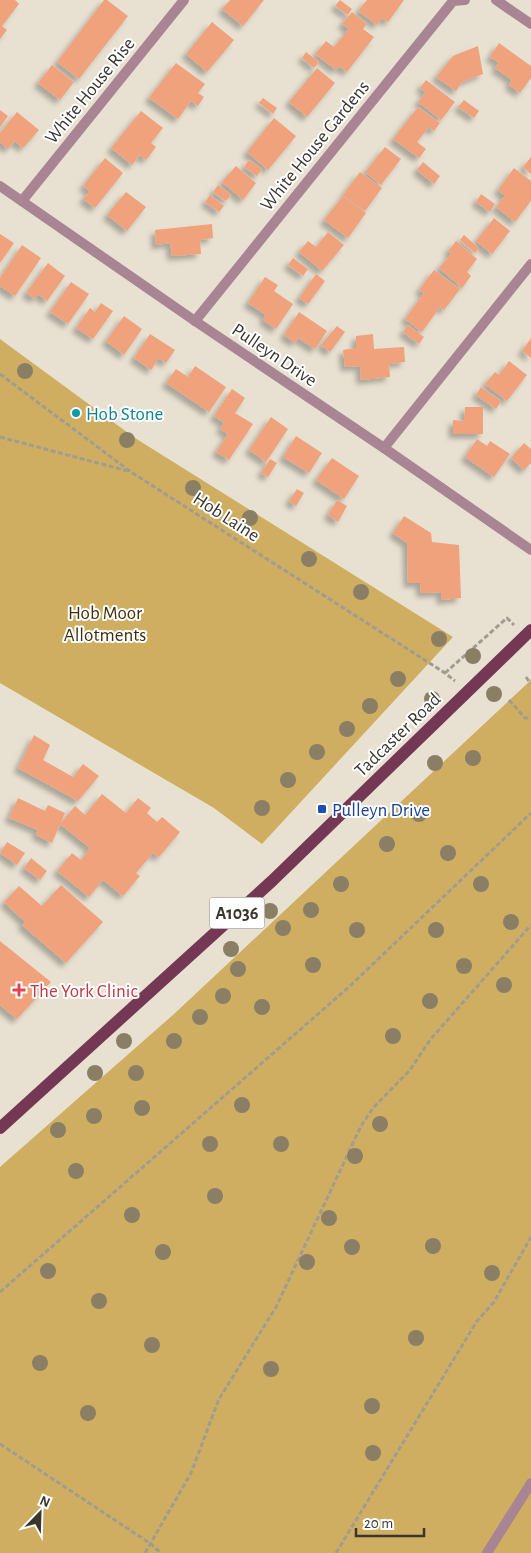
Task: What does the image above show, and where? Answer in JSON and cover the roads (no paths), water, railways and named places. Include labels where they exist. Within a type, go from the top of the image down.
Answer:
[{"type":"main road","name":"Tadcaster Road","points":[[0,1128],[272,881],[531,630]]},
{"type":"street","name":"White House Rise","points":[[22,201],[184,0]]},
{"type":"street","name":"White House Gardens","points":[[195,321],[453,1],[465,0]]},
{"type":"street","points":[[496,0],[531,24]]},
{"type":"street","name":"Pulleyn Drive","points":[[0,186],[531,550]]},
{"type":"street","points":[[384,448],[531,264]]},
{"type":"street","points":[[487,1553],[531,1483]]},
{"type":"place","name":"Hob Stone","points":[[76,413]]},
{"type":"place","name":"Pulleyn Drive","points":[[322,809]]},
{"type":"place","name":"The York Clinic","points":[[19,990]]},
{"type":"park label","name":"Hob Moor Allotments","points":[[105,623]]}]
